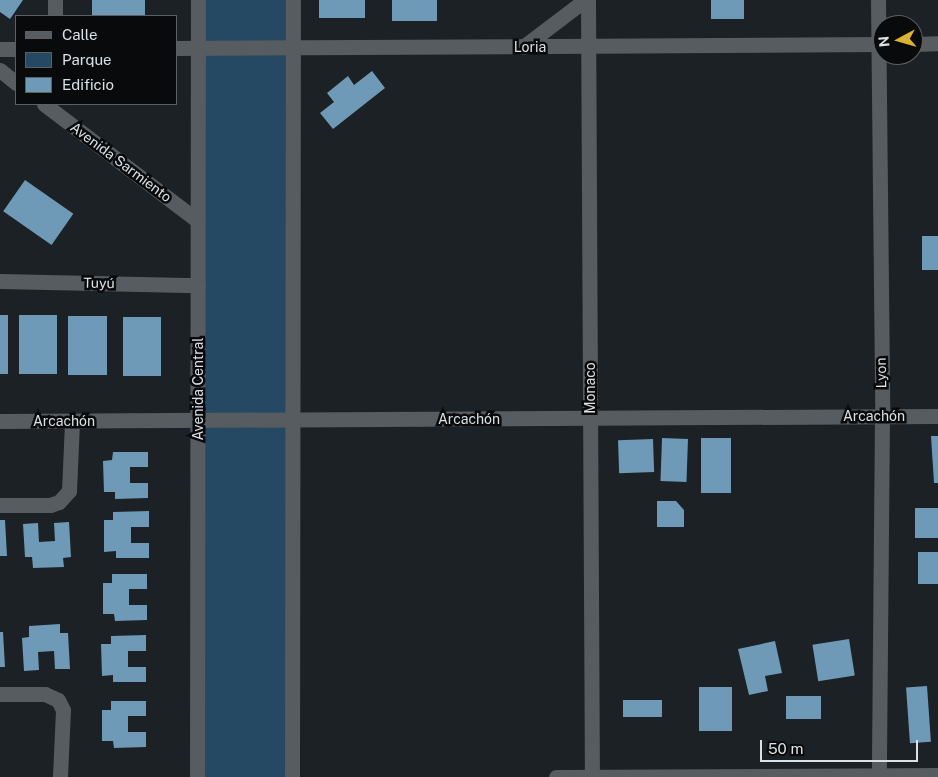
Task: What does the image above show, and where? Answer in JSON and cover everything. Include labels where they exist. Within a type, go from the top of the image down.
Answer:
[{"type":"street","points":[[55,0],[55,15]]},
{"type":"street","name":"Avenida Central","points":[[197,777],[198,0]]},
{"type":"street","points":[[292,777],[293,0]]},
{"type":"street","points":[[523,47],[587,0]]},
{"type":"street","name":"Monaco","points":[[587,0],[589,47],[592,777]]},
{"type":"street","name":"Lyon","points":[[878,0],[879,15]]},
{"type":"street","name":"Loria","points":[[178,48],[873,44]]},
{"type":"street","points":[[923,44],[938,44]]},
{"type":"street","points":[[0,49],[15,49]]},
{"type":"street","name":"Lyon","points":[[879,776],[882,416],[881,65]]},
{"type":"street","points":[[0,70],[15,81]]},
{"type":"street","name":"Avenida Sarmiento","points":[[45,105],[198,221]]},
{"type":"street","name":"Tuyú","points":[[0,281],[198,285]]},
{"type":"street","name":"Arcachón","points":[[0,421],[938,416]]},
{"type":"street","points":[[0,505],[50,506],[59,502],[69,491],[72,421]]},
{"type":"street","points":[[0,694],[45,694],[58,700],[63,710],[60,777]]},
{"type":"street","points":[[556,777],[938,775]]},
{"type":"green space","points":[[198,0],[293,0],[293,777],[198,777]]},
{"type":"building","points":[[0,0],[23,0],[10,19],[0,12]]},
{"type":"building","points":[[92,0],[145,0],[145,15],[92,15]]},
{"type":"building","points":[[319,0],[365,0],[365,18],[319,18]]},
{"type":"building","points":[[392,0],[437,0],[437,21],[392,21]]},
{"type":"building","points":[[711,0],[744,0],[744,19],[711,19]]},
{"type":"building","points":[[372,71],[385,88],[333,129],[320,113],[334,102],[327,93],[348,76],[354,85]]},
{"type":"building","points":[[25,180],[73,214],[52,245],[3,211]]},
{"type":"building","points":[[922,236],[938,236],[938,270],[922,270]]},
{"type":"building","points":[[0,315],[8,315],[8,374],[0,374]]},
{"type":"building","points":[[19,315],[57,315],[57,374],[19,374]]},
{"type":"building","points":[[68,316],[107,316],[107,375],[68,375]]},
{"type":"building","points":[[123,317],[161,317],[161,376],[123,376]]},
{"type":"building","points":[[931,436],[938,436],[938,483],[934,483]]},
{"type":"building","points":[[662,438],[688,439],[686,482],[660,481]]},
{"type":"building","points":[[701,438],[731,438],[731,493],[701,493]]},
{"type":"building","points":[[653,439],[654,472],[619,473],[618,440]]},
{"type":"building","points":[[113,452],[148,452],[148,467],[130,467],[130,483],[148,483],[148,498],[115,499],[115,492],[104,492],[103,461],[112,460]]},
{"type":"building","points":[[657,501],[676,501],[684,510],[684,527],[657,527]]},
{"type":"building","points":[[915,508],[938,508],[938,538],[915,538]]},
{"type":"building","points":[[149,511],[149,527],[131,527],[131,543],[149,543],[149,558],[116,558],[116,551],[104,552],[104,520],[113,520],[113,512]]},
{"type":"building","points":[[0,520],[5,520],[7,556],[0,556]]},
{"type":"building","points":[[69,522],[71,557],[63,558],[64,567],[33,568],[32,557],[25,557],[23,524],[38,523],[39,542],[55,541],[54,523]]},
{"type":"building","points":[[918,552],[938,552],[938,584],[918,584]]},
{"type":"building","points":[[112,574],[147,574],[147,589],[129,589],[129,605],[147,605],[147,620],[115,621],[114,614],[103,614],[103,583],[112,583]]},
{"type":"building","points":[[60,624],[60,633],[68,633],[70,669],[55,669],[54,651],[38,652],[39,670],[24,671],[22,638],[29,637],[29,626]]},
{"type":"building","points":[[0,632],[3,632],[5,667],[0,667]]},
{"type":"building","points":[[146,635],[146,651],[128,651],[128,667],[146,667],[146,682],[113,682],[113,675],[102,676],[101,644],[111,644],[111,636]]},
{"type":"building","points":[[849,639],[855,676],[818,681],[812,645]]},
{"type":"building","points":[[775,641],[782,673],[765,676],[768,691],[749,695],[738,649]]},
{"type":"building","points":[[927,686],[931,742],[910,743],[906,687]]},
{"type":"building","points":[[699,687],[732,687],[732,731],[699,731]]},
{"type":"building","points":[[786,696],[821,696],[821,719],[786,719]]},
{"type":"building","points":[[623,700],[662,700],[662,717],[623,717]]},
{"type":"building","points":[[111,701],[146,701],[146,716],[128,716],[128,732],[146,732],[146,747],[114,748],[113,741],[102,741],[102,710],[111,710]]}]
